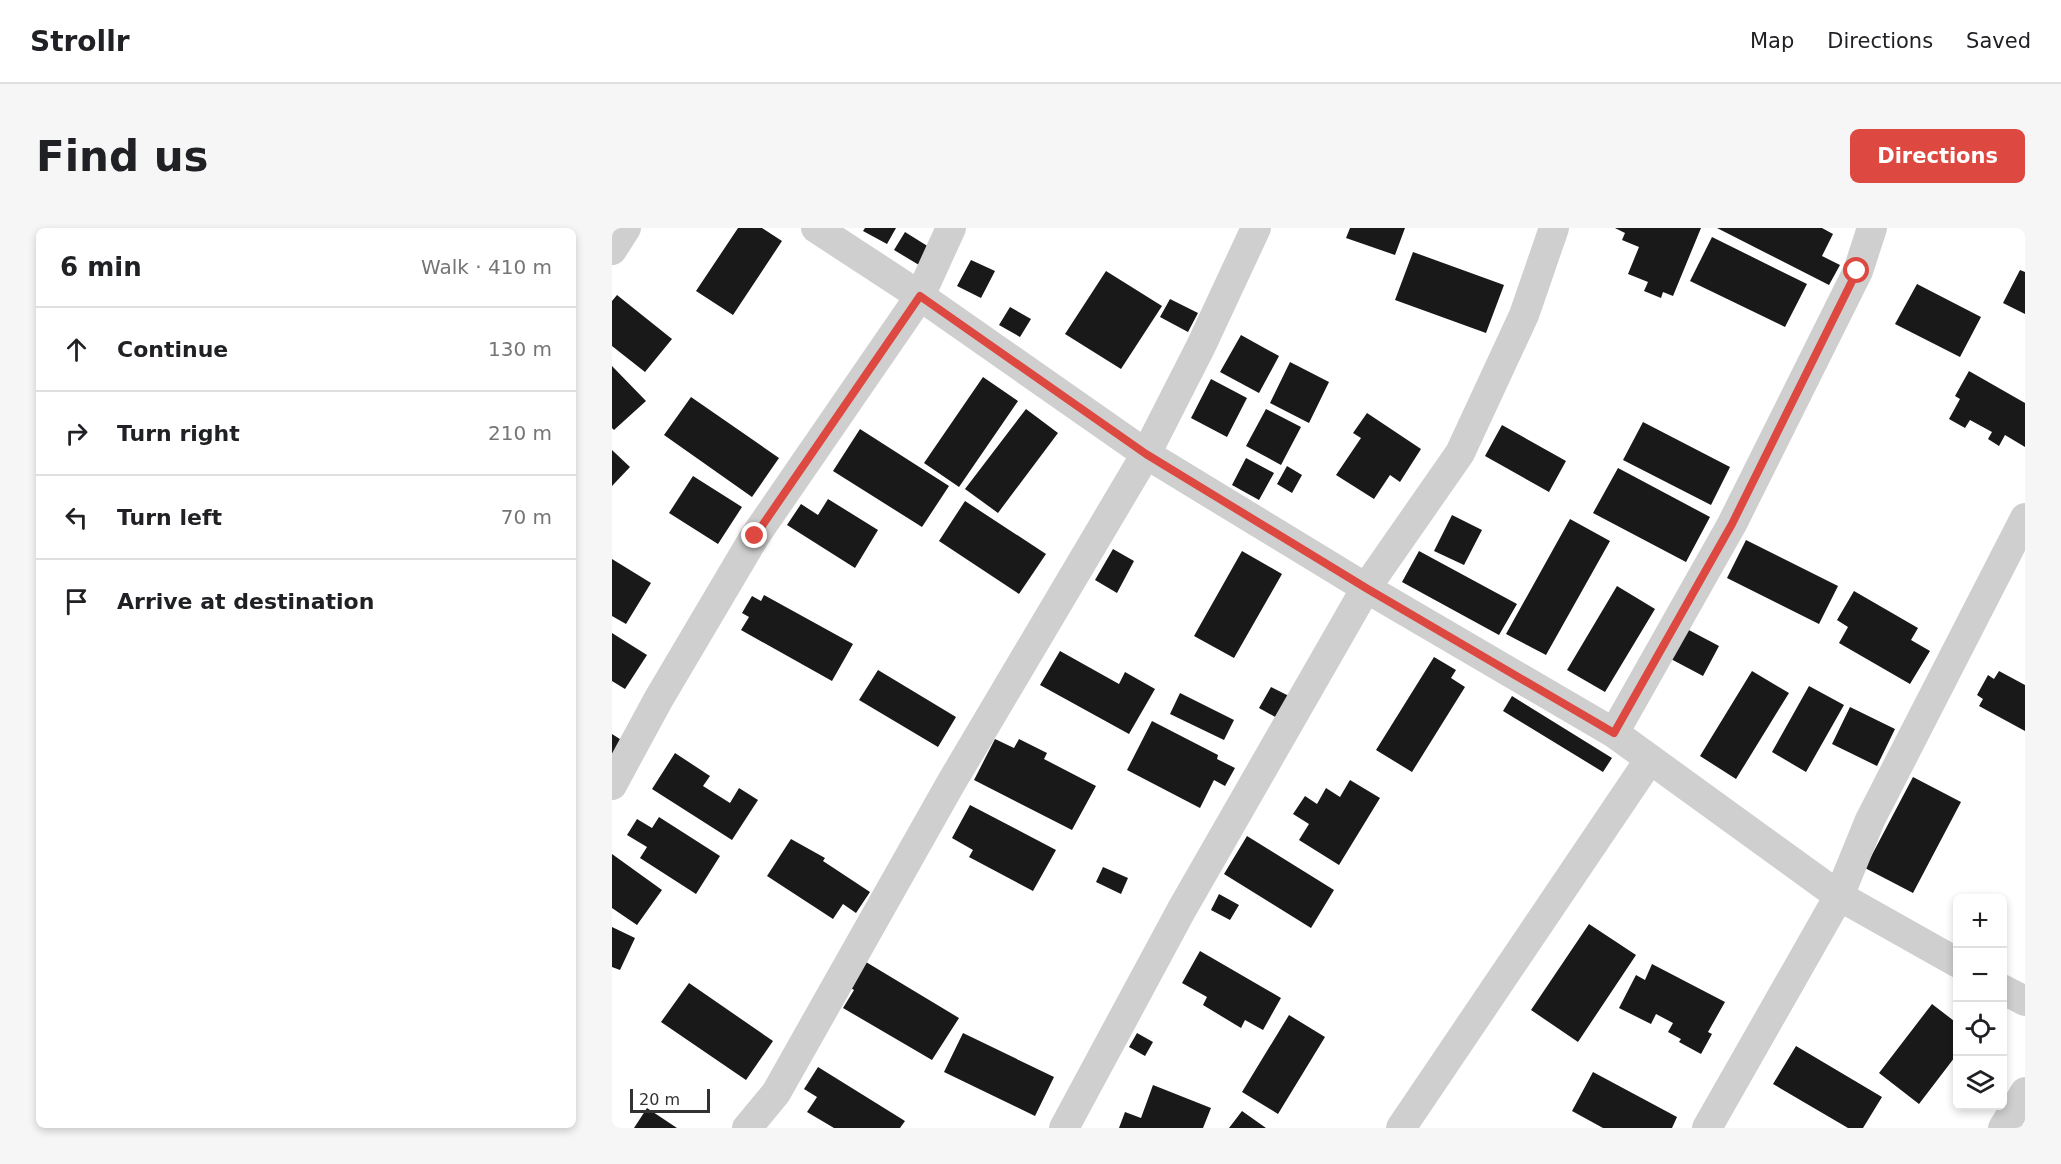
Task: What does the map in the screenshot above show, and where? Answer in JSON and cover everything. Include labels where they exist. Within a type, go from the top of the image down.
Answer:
[{"type":"street","points":[[612,250],[626,228]]},
{"type":"street","points":[[816,228],[920,296],[1146,454],[1366,588],[1614,733],[1839,896],[1953,960]]},
{"type":"street","points":[[612,784],[658,700],[755,536],[920,296],[951,228]]},
{"type":"street","points":[[747,1128],[776,1093],[951,783],[1146,454],[1201,346],[1256,228]]},
{"type":"street","points":[[1064,1128],[1182,909],[1366,588],[1460,453],[1524,315],[1554,228]]},
{"type":"street","points":[[1614,733],[1732,524],[1857,271],[1872,228]]},
{"type":"street","points":[[1707,1128],[1839,896],[1870,820],[2025,518]]},
{"type":"street","points":[[1401,1128],[1650,759]]},
{"type":"street","points":[[2007,992],[2025,1001]]},
{"type":"street","points":[[2003,1128],[2025,1092]]},
{"type":"building","points":[[738,228],[762,228],[782,241],[733,315],[696,291]]},
{"type":"building","points":[[865,228],[896,228],[887,244],[863,231]]},
{"type":"building","points":[[1350,228],[1405,228],[1395,255],[1346,238]]},
{"type":"building","points":[[1615,228],[1701,228],[1673,296],[1663,292],[1661,298],[1644,291],[1648,282],[1628,274],[1639,247],[1622,240],[1625,233]]},
{"type":"building","points":[[1717,228],[1822,228],[1833,234],[1822,256],[1840,265],[1829,285]]},
{"type":"building","points":[[905,232],[929,247],[919,265],[894,250]]},
{"type":"building","points":[[1712,237],[1807,284],[1785,327],[1690,281]]},
{"type":"building","points":[[1413,252],[1504,285],[1486,333],[1395,300]]},
{"type":"building","points":[[971,260],[995,271],[981,298],[957,286]]},
{"type":"building","points":[[2020,270],[2025,272],[2025,314],[2003,303]]},
{"type":"building","points":[[1106,271],[1162,306],[1121,369],[1065,334]]},
{"type":"building","points":[[1917,284],[1981,317],[1960,357],[1895,324]]},
{"type":"building","points":[[617,295],[672,339],[645,372],[612,346],[612,301]]},
{"type":"building","points":[[1170,299],[1198,313],[1188,332],[1160,317]]},
{"type":"building","points":[[1010,307],[1031,319],[1020,337],[999,325]]},
{"type":"building","points":[[1241,335],[1279,356],[1259,393],[1220,372]]},
{"type":"building","points":[[1290,362],[1329,382],[1309,423],[1270,403]]},
{"type":"building","points":[[612,366],[646,401],[614,430],[612,428]]},
{"type":"building","points":[[1969,371],[2025,403],[2025,447],[2005,435],[1999,446],[1988,439],[1992,432],[1970,420],[1965,428],[1949,419],[1960,399],[1955,396]]},
{"type":"building","points":[[983,377],[1018,401],[959,487],[924,463]]},
{"type":"building","points":[[1211,379],[1247,398],[1227,437],[1191,418]]},
{"type":"building","points":[[691,397],[779,458],[752,497],[664,435]]},
{"type":"building","points":[[1026,409],[1058,433],[998,513],[965,489]]},
{"type":"building","points":[[1266,409],[1301,427],[1281,465],[1246,446]]},
{"type":"building","points":[[1367,413],[1421,449],[1400,482],[1390,475],[1374,499],[1336,475],[1361,438],[1353,433]]},
{"type":"building","points":[[1643,422],[1730,467],[1711,505],[1623,460]]},
{"type":"building","points":[[1502,425],[1566,461],[1549,492],[1485,456]]},
{"type":"building","points":[[860,429],[949,486],[922,527],[833,471]]},
{"type":"building","points":[[612,450],[630,467],[612,486]]},
{"type":"building","points":[[1246,458],[1274,473],[1259,500],[1232,485]]},
{"type":"building","points":[[1287,466],[1302,475],[1292,493],[1277,484]]},
{"type":"building","points":[[1618,468],[1710,517],[1686,562],[1593,513]]},
{"type":"building","points":[[693,476],[742,507],[718,544],[669,513]]},
{"type":"building","points":[[828,499],[878,530],[855,568],[787,525],[801,504],[818,515]]},
{"type":"building","points":[[965,501],[1046,554],[1019,594],[939,541]]},
{"type":"building","points":[[1452,515],[1482,530],[1464,565],[1434,551]]},
{"type":"building","points":[[1570,519],[1610,541],[1546,655],[1506,634]]},
{"type":"building","points":[[1746,540],[1838,586],[1819,624],[1727,578]]},
{"type":"building","points":[[1113,549],[1134,561],[1117,593],[1095,580]]},
{"type":"building","points":[[1242,551],[1282,574],[1234,658],[1194,636]]},
{"type":"building","points":[[1419,551],[1517,604],[1499,635],[1402,582]]},
{"type":"building","points":[[612,559],[651,583],[626,624],[612,616]]},
{"type":"building","points":[[1617,586],[1655,609],[1605,692],[1567,670]]},
{"type":"building","points":[[1854,591],[1918,628],[1911,640],[1930,651],[1910,684],[1839,643],[1848,627],[1837,620]]},
{"type":"building","points":[[764,595],[853,644],[832,681],[741,630],[749,617],[742,613],[752,596],[761,601]]},
{"type":"building","points":[[1685,628],[1719,646],[1703,676],[1669,658]]},
{"type":"building","points":[[612,633],[647,655],[625,689],[612,681]]},
{"type":"building","points":[[1060,651],[1119,684],[1125,672],[1155,689],[1129,734],[1040,685]]},
{"type":"building","points":[[1434,657],[1456,670],[1451,678],[1465,687],[1412,772],[1376,750]]},
{"type":"building","points":[[878,670],[956,717],[938,747],[859,700]]},
{"type":"building","points":[[1752,671],[1789,693],[1736,779],[1700,756]]},
{"type":"building","points":[[1999,671],[2025,685],[2025,731],[1979,706],[1983,699],[1977,695],[1988,675],[1994,679]]},
{"type":"building","points":[[1809,686],[1844,705],[1806,772],[1772,752]]},
{"type":"building","points":[[1271,687],[1289,696],[1277,718],[1259,708]]},
{"type":"building","points":[[1180,693],[1234,720],[1224,740],[1170,714]]},
{"type":"building","points":[[1512,696],[1612,758],[1603,772],[1503,711]]},
{"type":"building","points":[[1850,707],[1895,729],[1877,766],[1832,744]]},
{"type":"building","points":[[1152,721],[1218,755],[1217,759],[1235,768],[1225,786],[1214,780],[1200,808],[1127,770]]},
{"type":"building","points":[[612,734],[623,741],[612,754]]},
{"type":"building","points":[[995,739],[1014,748],[1019,739],[1047,753],[1044,759],[1096,786],[1072,830],[974,780]]},
{"type":"building","points":[[675,753],[710,776],[703,786],[730,803],[739,788],[758,800],[732,840],[652,789]]},
{"type":"building","points":[[1913,777],[1961,802],[1913,893],[1865,868]]},
{"type":"building","points":[[1350,780],[1380,798],[1339,865],[1299,840],[1309,824],[1293,814],[1305,796],[1317,804],[1326,788],[1340,797]]},
{"type":"building","points":[[970,805],[1056,850],[1033,891],[969,857],[973,850],[952,838]]},
{"type":"building","points":[[659,817],[720,856],[696,894],[640,858],[647,847],[627,835],[637,819],[652,828]]},
{"type":"building","points":[[1247,836],[1334,890],[1311,928],[1224,874]]},
{"type":"building","points":[[791,839],[825,858],[823,861],[870,892],[856,913],[843,904],[833,919],[767,876]]},
{"type":"building","points":[[612,854],[662,890],[637,925],[612,908]]},
{"type":"building","points":[[1103,867],[1128,878],[1121,894],[1096,882]]},
{"type":"building","points":[[1219,894],[1239,905],[1230,920],[1211,910]]},
{"type":"building","points":[[1589,924],[1636,955],[1578,1042],[1531,1010]]},
{"type":"building","points":[[612,927],[635,938],[620,970],[612,967]]},
{"type":"building","points":[[1200,951],[1281,998],[1263,1030],[1245,1020],[1241,1028],[1203,1005],[1207,997],[1182,983]]},
{"type":"building","points":[[861,959],[959,1018],[932,1060],[843,1008],[854,990],[846,985]]},
{"type":"building","points":[[1652,964],[1725,1002],[1708,1032],[1712,1034],[1701,1054],[1679,1042],[1681,1039],[1668,1032],[1673,1023],[1656,1014],[1651,1024],[1619,1008],[1636,975],[1645,980]]},
{"type":"building","points":[[689,983],[773,1041],[746,1080],[661,1022]]},
{"type":"building","points":[[1932,1004],[1953,1020],[1953,1060],[1919,1104],[1879,1073]]},
{"type":"building","points":[[1289,1015],[1325,1037],[1278,1114],[1242,1092]]},
{"type":"building","points":[[963,1033],[1054,1077],[1035,1116],[944,1072]]},
{"type":"building","points":[[1137,1033],[1153,1042],[1145,1056],[1129,1047]]},
{"type":"building","points":[[1796,1046],[1882,1097],[1863,1128],[1848,1128],[1773,1084]]},
{"type":"building","points":[[818,1067],[905,1121],[900,1128],[834,1128],[807,1112],[817,1097],[804,1089]]},
{"type":"building","points":[[1593,1072],[1677,1117],[1672,1128],[1603,1128],[1572,1111]]},
{"type":"building","points":[[1153,1085],[1211,1108],[1203,1128],[1119,1128],[1125,1112],[1141,1118]]},
{"type":"building","points":[[647,1108],[677,1128],[634,1128]]},
{"type":"building","points":[[1242,1111],[1266,1128],[1229,1128]]},
{"type":"route","points":[[755,536],[920,296],[1146,454],[1366,588],[1614,733],[1732,524],[1857,271]]}]
